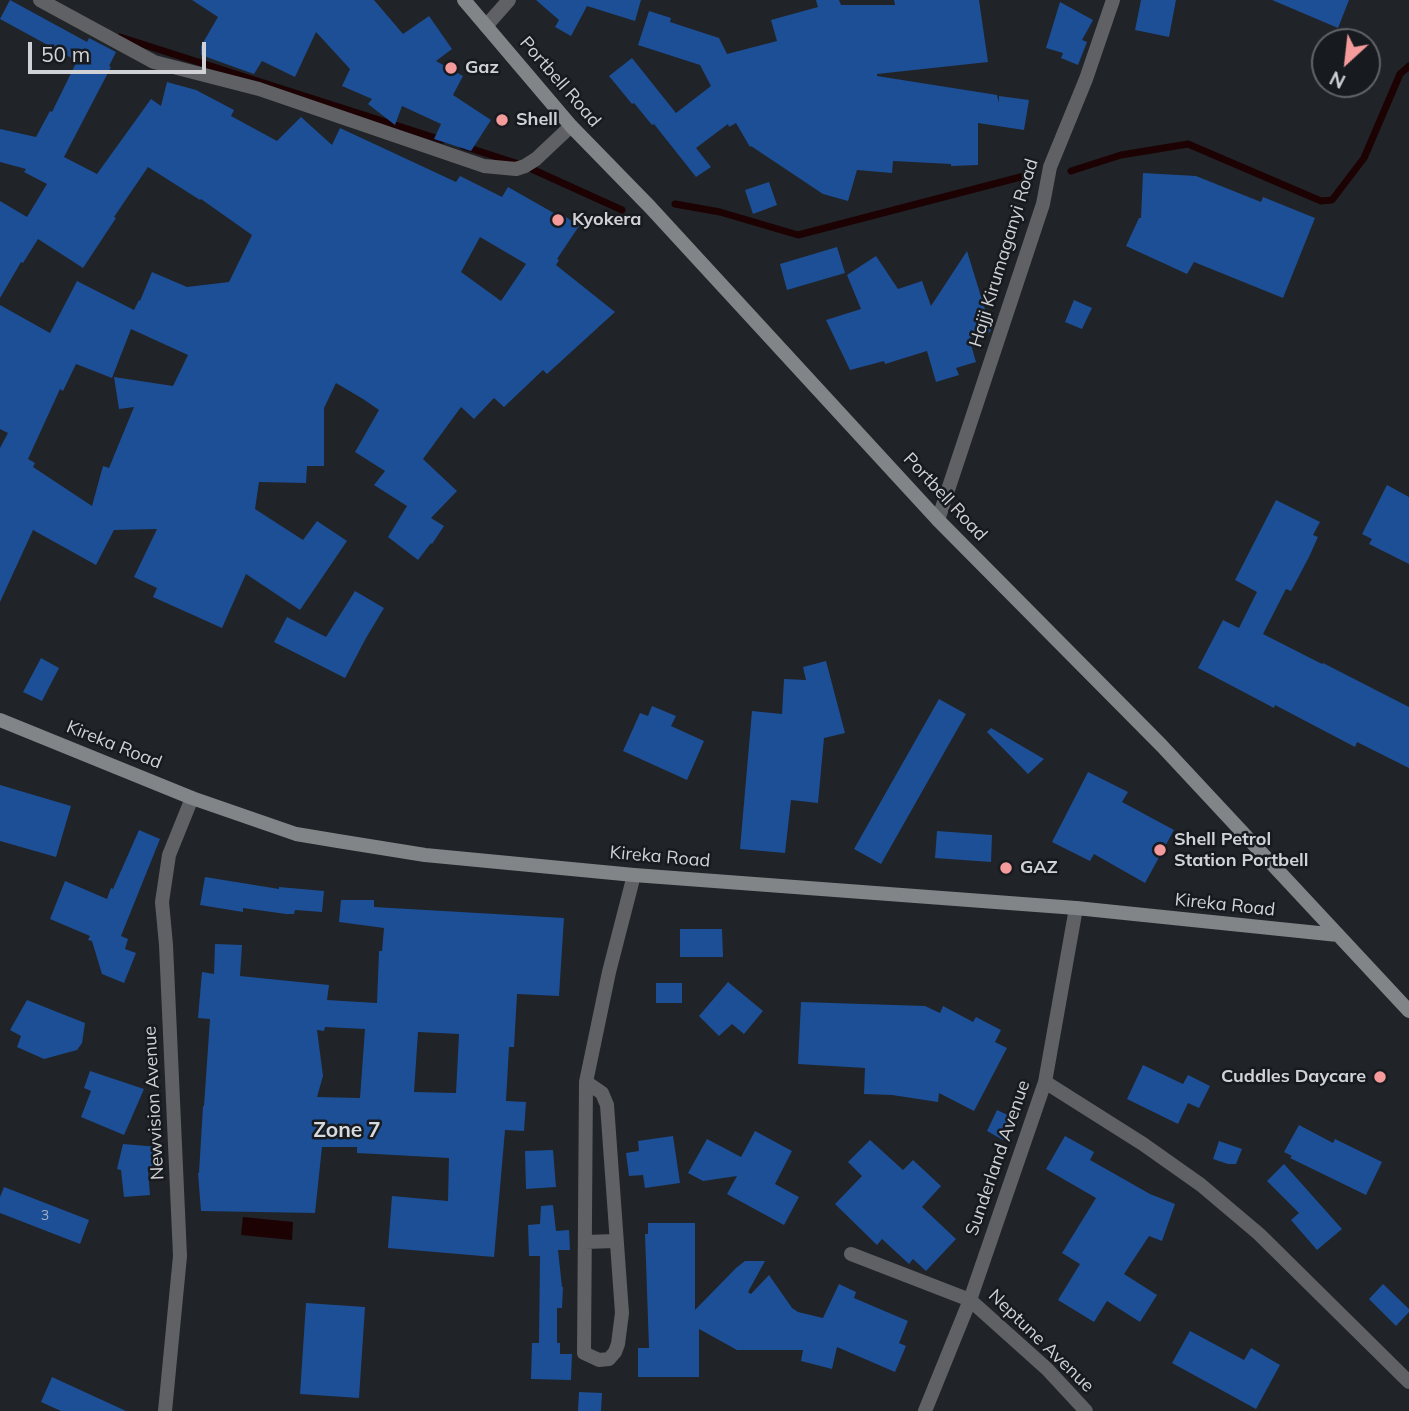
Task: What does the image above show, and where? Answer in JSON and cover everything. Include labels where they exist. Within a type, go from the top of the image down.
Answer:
[{"type":"main road","name":"Portbell Road","points":[[464,0],[571,126],[650,207],[938,520],[1162,746],[1409,1011]]},
{"type":"main road","name":"Kireka Road","points":[[0,720],[192,798],[296,834],[317,838],[425,855],[634,875],[1076,908],[1338,935]]},
{"type":"street","points":[[40,0],[154,62],[259,89],[484,166],[516,169],[526,166],[571,126]]},
{"type":"street","points":[[486,26],[509,0]]},
{"type":"street","name":"Hajji Kirumaganyi Road","points":[[938,520],[1043,204],[1050,167],[1086,79],[1113,0]]},
{"type":"street","name":"Newvision Avenue","points":[[165,1411],[180,1256],[162,902],[169,855],[192,798]]},
{"type":"street","points":[[586,1082],[601,1093],[607,1105],[622,1313],[618,1344],[609,1359],[599,1360],[584,1353],[586,1082],[609,972],[634,875]]},
{"type":"street","name":"Sunderland Avenue","points":[[925,1411],[970,1300],[1045,1082],[1076,908]]},
{"type":"street","points":[[1045,1082],[1143,1144],[1201,1185],[1259,1234],[1409,1381]]},
{"type":"street","points":[[585,1242],[616,1241]]},
{"type":"street","name":"Neptune Avenue","points":[[851,1254],[970,1300],[1047,1369],[1086,1411]]},
{"type":"shaded area","points":[[243,1217],[293,1222],[292,1240],[241,1235]]},
{"type":"building","points":[[10,0],[87,42],[89,38],[116,52],[109,66],[111,67],[64,157],[97,174],[151,99],[161,106],[167,82],[196,90],[234,110],[231,116],[277,141],[301,117],[332,145],[340,128],[456,182],[460,176],[502,197],[508,187],[559,216],[560,213],[579,226],[557,259],[559,260],[556,265],[615,312],[547,374],[543,370],[504,407],[494,398],[474,419],[461,407],[423,459],[457,491],[431,518],[444,526],[418,560],[388,537],[407,506],[374,485],[385,471],[355,452],[379,410],[336,383],[324,408],[324,466],[307,466],[306,483],[259,482],[255,509],[303,540],[317,521],[347,541],[300,610],[246,574],[222,628],[153,597],[157,588],[134,577],[157,529],[114,530],[96,565],[33,530],[0,602],[0,448],[8,433],[0,429],[0,305],[50,333],[77,281],[134,310],[152,272],[187,287],[229,282],[252,235],[201,199],[148,167],[83,268],[38,239],[0,298],[0,201],[27,217],[47,184],[24,172],[26,169],[0,162],[0,129],[36,137],[50,111],[52,112],[77,61],[0,19]],"holes":[[[480,237],[526,264],[501,301],[461,272]],[[131,329],[188,355],[173,386],[114,377],[119,409],[134,407],[109,468],[103,466],[92,506],[33,467],[35,463],[28,459],[60,389],[63,391],[76,364],[112,378]]]},
{"type":"building","points":[[192,0],[374,0],[403,34],[429,16],[452,49],[436,61],[463,76],[453,95],[491,120],[471,151],[434,139],[441,124],[402,106],[395,125],[368,104],[372,99],[342,86],[350,69],[316,32],[295,77],[262,61],[254,74],[201,55],[201,46],[218,17]]},
{"type":"building","points":[[536,0],[641,0],[635,21],[587,6],[571,36],[555,27],[559,20]]},
{"type":"building","points":[[816,0],[839,0],[841,5],[895,5],[894,0],[979,0],[988,62],[877,76],[997,95],[999,103],[999,96],[1029,100],[1024,130],[978,123],[978,165],[951,166],[893,161],[892,173],[857,170],[848,201],[823,194],[750,147],[736,123],[729,127],[728,124],[696,148],[711,167],[696,177],[654,124],[632,104],[609,76],[632,58],[676,113],[711,86],[700,65],[638,45],[649,11],[671,18],[670,22],[719,38],[727,54],[777,41],[771,20],[818,7]]},
{"type":"building","points":[[1141,0],[1176,0],[1169,37],[1135,30]]},
{"type":"building","points":[[1272,0],[1349,0],[1338,28]]},
{"type":"building","points":[[1060,2],[1093,20],[1082,40],[1087,42],[1078,65],[1061,58],[1063,53],[1046,48]]},
{"type":"building","points":[[1143,173],[1196,176],[1261,202],[1263,197],[1315,218],[1283,298],[1194,262],[1187,274],[1126,246],[1141,218]]},
{"type":"building","points":[[769,182],[777,205],[753,214],[745,190]]},
{"type":"building","points":[[837,247],[845,273],[787,290],[780,264]]},
{"type":"building","points":[[967,251],[991,329],[990,332],[969,338],[976,362],[956,368],[959,375],[936,382],[927,351],[885,364],[884,361],[850,370],[826,320],[861,309],[847,275],[876,256],[898,289],[922,281],[931,306]]},
{"type":"building","points":[[1074,300],[1092,308],[1082,329],[1065,322]]},
{"type":"building","points":[[1387,485],[1409,497],[1409,564],[1369,544],[1372,539],[1362,534]]},
{"type":"building","points":[[1276,500],[1320,522],[1313,535],[1318,537],[1309,557],[1291,591],[1286,589],[1263,634],[1409,707],[1409,768],[1357,742],[1355,747],[1198,668],[1223,620],[1239,628],[1257,592],[1235,580]]},
{"type":"building","points":[[355,591],[384,608],[345,678],[274,642],[287,617],[326,637]]},
{"type":"building","points":[[41,658],[59,668],[42,701],[23,692]]},
{"type":"building","points":[[826,661],[845,733],[824,738],[818,803],[791,800],[785,853],[740,849],[752,711],[782,714],[784,679],[806,680],[803,667]]},
{"type":"building","points":[[939,699],[966,714],[881,864],[854,849]]},
{"type":"building","points":[[652,706],[676,716],[671,726],[704,741],[687,780],[623,751],[640,713],[648,716]]},
{"type":"building","points":[[991,728],[1044,759],[1028,774],[987,732]]},
{"type":"building","points":[[1088,772],[1128,792],[1122,802],[1174,830],[1145,883],[1094,854],[1090,861],[1052,842]]},
{"type":"building","points":[[0,785],[71,806],[56,857],[0,841]]},
{"type":"building","points":[[139,830],[160,839],[121,936],[128,939],[125,949],[136,953],[124,983],[102,974],[92,941],[88,940],[90,936],[50,919],[65,881],[107,899]]},
{"type":"building","points":[[937,831],[992,835],[991,862],[935,858]]},
{"type":"building","points":[[205,877],[279,889],[324,891],[322,912],[295,910],[294,914],[286,914],[243,908],[243,912],[200,905]]},
{"type":"building","points":[[341,900],[374,900],[374,907],[564,918],[559,996],[517,994],[514,1047],[509,1047],[506,1101],[526,1102],[524,1131],[505,1130],[494,1257],[388,1248],[392,1196],[448,1201],[449,1158],[357,1153],[357,1147],[322,1147],[315,1213],[201,1211],[198,1173],[210,1019],[198,1018],[202,972],[214,974],[215,944],[242,945],[240,976],[329,985],[327,1000],[377,1003],[379,951],[382,951],[384,928],[339,922]],"holes":[[[325,1027],[365,1029],[360,1098],[317,1097],[323,1076],[317,1030],[324,1031]],[[418,1032],[459,1034],[456,1093],[414,1092]]]},
{"type":"building","points":[[680,929],[722,929],[723,957],[680,957]]},
{"type":"building","points":[[728,982],[763,1011],[744,1034],[732,1024],[719,1036],[699,1016]]},
{"type":"building","points":[[656,983],[682,983],[682,1003],[656,1003]]},
{"type":"building","points":[[27,1000],[85,1023],[82,1043],[77,1050],[44,1059],[17,1047],[21,1036],[10,1030]]},
{"type":"building","points":[[801,1002],[925,1006],[940,1013],[943,1006],[973,1022],[976,1017],[1001,1030],[995,1042],[1007,1048],[974,1111],[939,1093],[938,1102],[864,1094],[865,1068],[798,1064]]},
{"type":"building","points":[[1143,1065],[1183,1084],[1188,1075],[1210,1086],[1199,1108],[1188,1103],[1178,1124],[1127,1099]]},
{"type":"building","points":[[90,1071],[144,1089],[124,1135],[81,1117],[91,1091],[84,1088]]},
{"type":"building","points":[[997,1110],[1014,1118],[1003,1140],[987,1131]]},
{"type":"building","points":[[1299,1125],[1333,1143],[1335,1139],[1382,1162],[1366,1195],[1290,1158],[1292,1156],[1284,1152]]},
{"type":"building","points":[[755,1131],[792,1151],[775,1184],[799,1197],[784,1225],[727,1194],[737,1176],[703,1181],[688,1173],[707,1139],[741,1157]]},
{"type":"building","points":[[673,1136],[680,1183],[645,1188],[643,1175],[629,1176],[626,1153],[639,1151],[638,1141]]},
{"type":"building","points":[[1065,1136],[1094,1152],[1090,1160],[1150,1194],[1175,1204],[1162,1241],[1149,1236],[1124,1274],[1157,1295],[1140,1322],[1107,1301],[1094,1322],[1058,1300],[1080,1264],[1062,1253],[1096,1198],[1046,1169]]},
{"type":"building","points":[[870,1140],[903,1170],[913,1160],[941,1186],[922,1207],[956,1239],[926,1271],[913,1259],[909,1264],[882,1239],[877,1245],[835,1204],[862,1176],[848,1162]]},
{"type":"building","points":[[1219,1141],[1242,1149],[1236,1164],[1213,1159]]},
{"type":"building","points":[[123,1144],[159,1147],[156,1171],[148,1170],[150,1195],[124,1197],[121,1170],[117,1169]]},
{"type":"building","points":[[553,1150],[556,1187],[526,1189],[525,1151]]},
{"type":"building","points":[[1284,1164],[1342,1229],[1317,1250],[1291,1220],[1299,1213],[1267,1181]]},
{"type":"building","points":[[4,1187],[89,1220],[80,1244],[0,1213],[0,1197]]},
{"type":"building","points":[[553,1205],[556,1231],[569,1230],[570,1250],[558,1250],[563,1287],[562,1308],[557,1308],[557,1343],[560,1343],[560,1354],[572,1354],[571,1380],[531,1379],[532,1343],[539,1343],[540,1256],[529,1256],[528,1225],[540,1224],[541,1206]]},
{"type":"building","points":[[648,1223],[695,1223],[695,1310],[745,1261],[765,1261],[748,1292],[751,1294],[769,1275],[792,1308],[823,1318],[839,1284],[856,1292],[854,1298],[908,1321],[899,1343],[906,1346],[895,1372],[837,1347],[832,1369],[801,1361],[803,1350],[737,1350],[699,1329],[699,1377],[638,1377],[638,1348],[649,1348],[645,1234],[648,1234]]},
{"type":"building","points":[[1383,1284],[1409,1309],[1396,1326],[1369,1299]]},
{"type":"building","points":[[306,1303],[365,1307],[359,1398],[300,1394]]},
{"type":"building","points":[[1190,1331],[1244,1360],[1251,1348],[1280,1365],[1256,1409],[1172,1363]]},
{"type":"building","points":[[52,1377],[126,1411],[61,1411],[41,1402]]},
{"type":"building","points":[[579,1392],[602,1393],[601,1411],[578,1411]]},
{"type":"waterway","points":[[120,37],[442,140]]},
{"type":"waterway","points":[[1071,171],[1121,155],[1188,144],[1321,201],[1332,200],[1364,158],[1400,74],[1409,66]]},
{"type":"waterway","points":[[463,146],[525,166],[622,210]]},
{"type":"waterway","points":[[675,204],[720,212],[798,235],[1032,174]]},
{"type":"place","name":"Gaz","points":[[451,68]]},
{"type":"place","name":"Shell","points":[[502,120]]},
{"type":"place","name":"Kyokera","points":[[558,220]]},
{"type":"place","name":"Shell Petrol Station Portbell","points":[[1160,850]]},
{"type":"place","name":"GAZ","points":[[1006,868]]},
{"type":"place","name":"Cuddles Daycare","points":[[1380,1077]]},
{"type":"district","name":"Zone 7","points":[[347,1131]]}]
